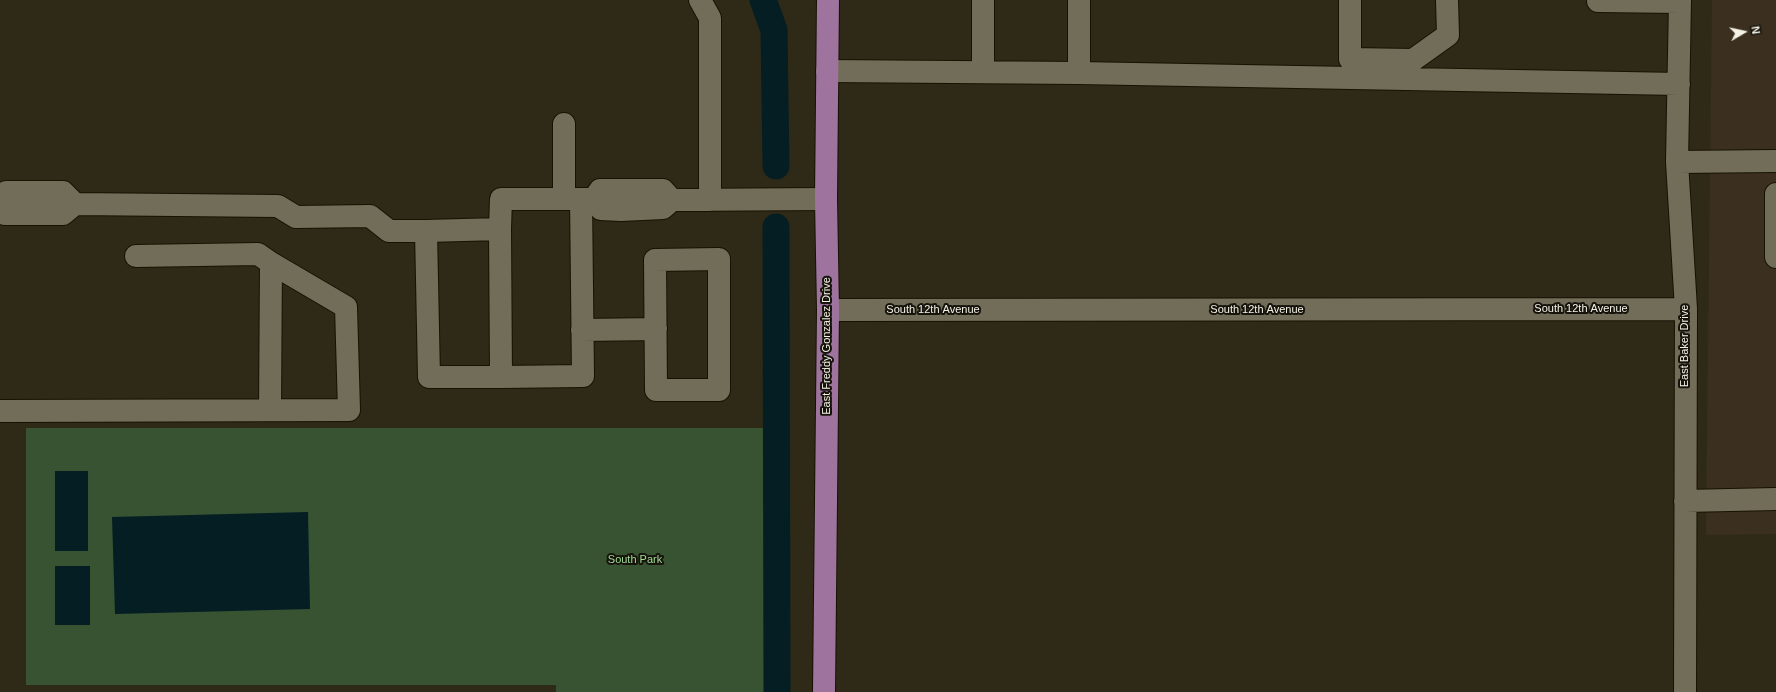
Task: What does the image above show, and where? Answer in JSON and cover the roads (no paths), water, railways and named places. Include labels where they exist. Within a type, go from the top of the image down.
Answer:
[{"type":"main road","points":[[812,0],[827,62]]},
{"type":"main road","name":"East Freddy Gonzalez Drive","points":[[824,692],[828,310],[826,199],[828,0]]},
{"type":"street","points":[[700,0],[710,18],[710,200]]},
{"type":"street","points":[[983,0],[983,72]]},
{"type":"street","points":[[1079,0],[1079,73]]},
{"type":"street","points":[[1350,0],[1350,59],[1413,60],[1448,35],[1447,0]]},
{"type":"street","points":[[1598,2],[1680,1]]},
{"type":"street","name":"East Baker Drive","points":[[1680,1],[1677,162],[1686,309],[1685,692]]},
{"type":"street","points":[[827,62],[983,72],[1679,84]]},
{"type":"street","points":[[426,231],[429,376],[583,376],[580,199],[564,124]]},
{"type":"street","points":[[1677,162],[1776,161]]},
{"type":"street","points":[[0,200],[6,192],[63,192],[76,204]]},
{"type":"street","points":[[1776,194],[1776,257]]},
{"type":"street","points":[[501,376],[501,200],[580,199],[601,209],[621,210],[663,208],[672,200],[826,199]]},
{"type":"street","points":[[0,205],[5,214],[63,214],[76,204],[278,206],[296,217],[370,216],[390,231],[500,229]]},
{"type":"street","points":[[0,411],[349,410],[346,307],[258,254],[136,256]]},
{"type":"street","points":[[719,259],[719,390],[656,390],[656,329],[655,260],[719,259]]},
{"type":"street","points":[[270,410],[271,263]]},
{"type":"street","name":"South 12th Avenue","points":[[828,310],[1686,309]]},
{"type":"street","points":[[582,330],[656,329]]},
{"type":"street","points":[[1685,501],[1776,499]]},
{"type":"water","points":[[55,471],[88,471],[88,551],[55,551]]},
{"type":"water","points":[[308,512],[310,609],[115,614],[112,517]]},
{"type":"water","points":[[55,566],[90,566],[90,625],[55,625]]},
{"type":"waterway","points":[[763,0],[774,30],[776,166]]},
{"type":"waterway","points":[[776,227],[777,692]]},
{"type":"park label","name":"South Park","points":[[635,560]]}]
